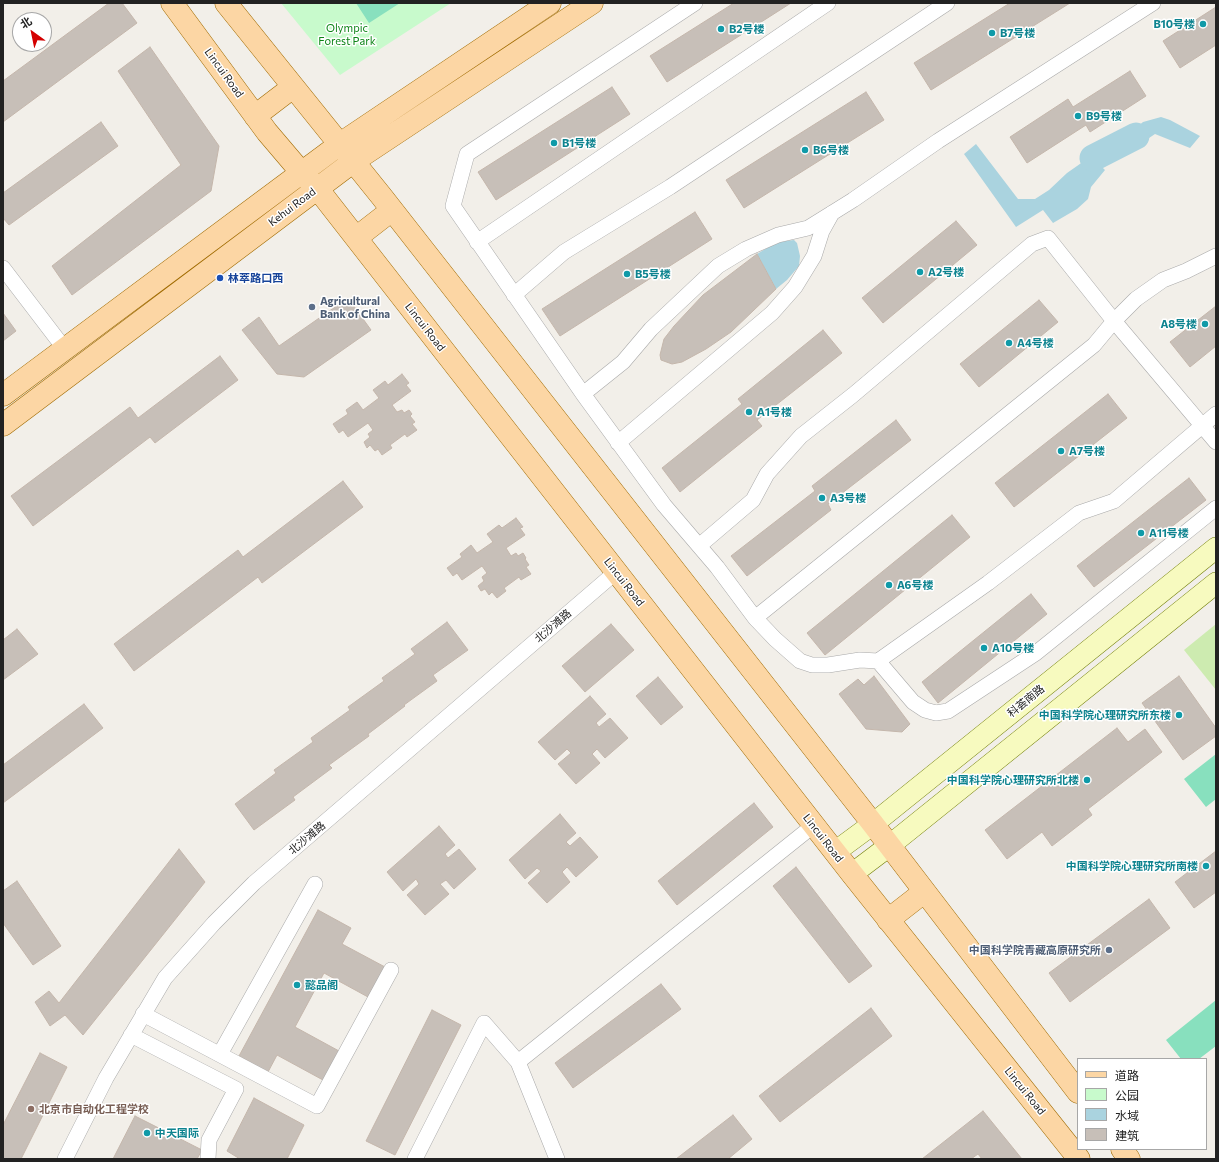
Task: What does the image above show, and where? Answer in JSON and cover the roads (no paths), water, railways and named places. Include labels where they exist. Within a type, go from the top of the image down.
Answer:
[{"type":"main road","name":"Lincui Road","points":[[172,3],[255,116],[301,172],[317,188],[888,920],[1079,1159]]},
{"type":"main road","points":[[226,3],[354,161],[872,824],[1077,1091]]},
{"type":"main road","name":"Kehui Road","points":[[3,395],[64,348],[340,144],[550,3]]},
{"type":"main road","name":"Kehui Road","points":[[3,426],[354,161],[592,3]]},
{"type":"main road","points":[[255,116],[293,87]]},
{"type":"main road","points":[[356,238],[392,210]]},
{"type":"main road","points":[[888,920],[924,892]]},
{"type":"main road","points":[[1123,1150],[1129,1159]]},
{"type":"street","points":[[695,3],[467,154],[453,206],[583,394],[664,505],[717,567],[755,618],[775,639],[800,661],[812,665],[860,660],[878,662],[988,583],[1080,513],[1114,501],[1216,414]]},
{"type":"street","points":[[477,242],[828,3]]},
{"type":"street","points":[[514,295],[564,252],[670,187],[947,3]]},
{"type":"street","points":[[583,394],[623,362],[651,329],[718,266],[746,249],[778,235],[808,228],[938,141],[1153,3]]},
{"type":"street","points":[[618,443],[772,313],[795,287],[814,256],[822,231],[832,213]]},
{"type":"street","points":[[699,546],[753,500],[767,474],[801,436],[853,395],[1032,244],[1048,238],[1114,321],[1216,442]]},
{"type":"street","points":[[755,618],[1094,345],[1114,321],[1136,299],[1163,280],[1186,271],[1216,256]]},
{"type":"street","points":[[3,268],[64,348]]},
{"type":"street","points":[[878,662],[913,702],[925,710],[936,713],[948,711],[1036,653],[1216,508]]},
{"type":"street","name":"科荟南路","points":[[835,852],[1216,548]]},
{"type":"street","name":"北沙滩路","points":[[65,1159],[106,1078],[165,978],[214,923],[254,883],[616,572]]},
{"type":"street","points":[[852,874],[889,846],[1216,583]]},
{"type":"street","points":[[518,1062],[814,825]]},
{"type":"street","points":[[220,1054],[315,884]]},
{"type":"street","points":[[143,1014],[317,1106],[391,970]]},
{"type":"street","points":[[415,1159],[484,1023],[518,1062],[557,1159]]},
{"type":"street","points":[[131,1035],[236,1089],[208,1140],[208,1159]]},
{"type":"water","points":[[1161,117],[1170,120],[1200,136],[1190,148],[1155,134],[1146,140],[1139,141],[1136,136],[1136,128],[1143,122]]},
{"type":"water","points":[[976,144],[1018,199],[1035,199],[1049,190],[1067,173],[1087,159],[1093,158],[1105,170],[1091,187],[1088,199],[1077,209],[1053,223],[1043,210],[1016,227],[964,154]]},
{"type":"water","points":[[794,240],[797,243],[800,256],[799,266],[787,280],[776,289],[757,254],[777,242]]},
{"type":"waterway","points":[[1093,158],[1136,136]]},
{"type":"place","name":"B10号楼","points":[[1203,24]]},
{"type":"place","name":"B2号楼","points":[[721,29]]},
{"type":"place","name":"B7号楼","points":[[992,33]]},
{"type":"place","name":"B9号楼","points":[[1078,116]]},
{"type":"place","name":"B1号楼","points":[[554,143]]},
{"type":"place","name":"B6号楼","points":[[805,150]]},
{"type":"place","name":"A2号楼","points":[[920,272]]},
{"type":"place","name":"B5号楼","points":[[627,274]]},
{"type":"place","name":"林萃路口西","points":[[220,278]]},
{"type":"place","name":"Agricultural Bank of China","points":[[312,307]]},
{"type":"place","name":"A8号楼","points":[[1205,324]]},
{"type":"place","name":"A4号楼","points":[[1009,343]]},
{"type":"place","name":"A1号楼","points":[[749,412]]},
{"type":"place","name":"A7号楼","points":[[1061,451]]},
{"type":"place","name":"A3号楼","points":[[822,498]]},
{"type":"place","name":"A11号楼","points":[[1141,533]]},
{"type":"place","name":"A6号楼","points":[[889,585]]},
{"type":"place","name":"A10号楼","points":[[984,648]]},
{"type":"place","name":"中国科学院心理研究所东楼","points":[[1179,715]]},
{"type":"place","name":"中国科学院心理研究所北楼","points":[[1087,780]]},
{"type":"place","name":"中国科学院心理研究所南楼","points":[[1206,866]]},
{"type":"place","name":"中国科学院青藏高原研究所","points":[[1109,950]]},
{"type":"place","name":"懿品阁","points":[[297,985]]},
{"type":"place","name":"北京市自动化工程学校","points":[[31,1109]]},
{"type":"place","name":"中天国际","points":[[147,1133]]},
{"type":"park label","name":"Olympic Forest Park","points":[[347,34]]}]
